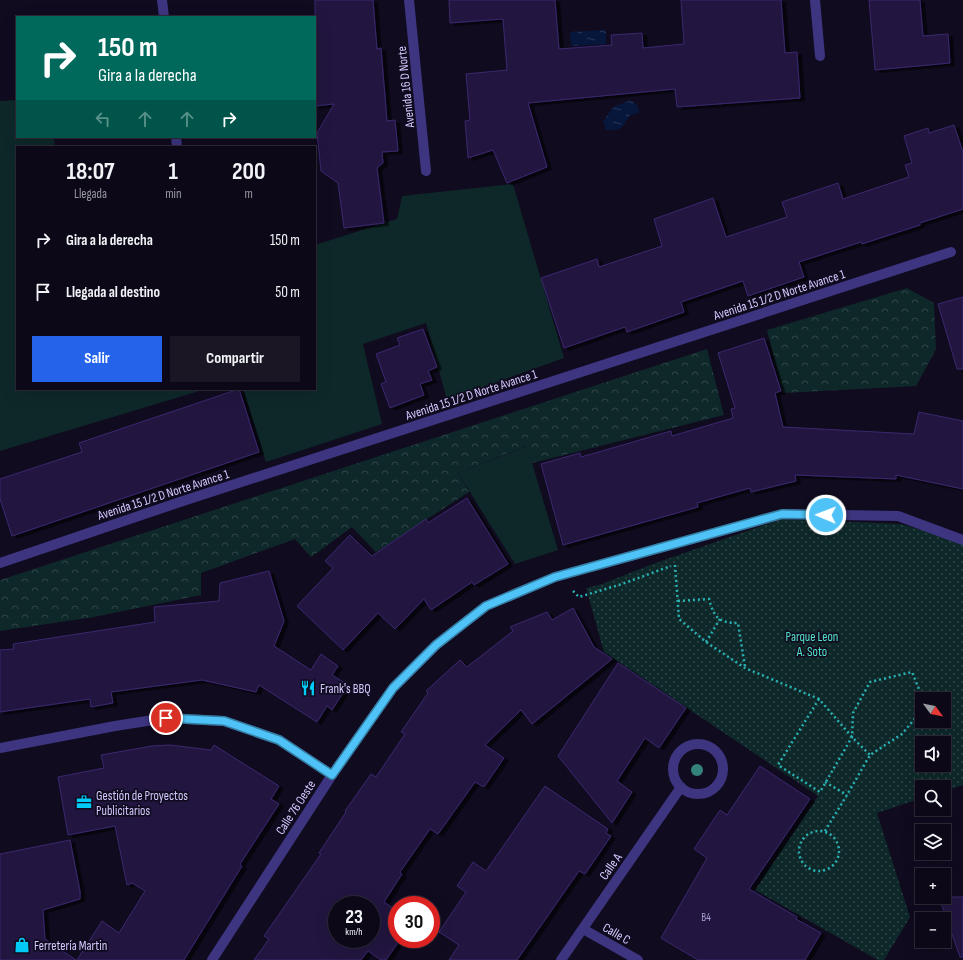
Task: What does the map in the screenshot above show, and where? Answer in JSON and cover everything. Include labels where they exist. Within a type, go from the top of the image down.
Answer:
[{"type":"street","points":[[162,0],[164,16]]},
{"type":"street","name":"Avenida 16 D Norte","points":[[409,0],[426,171]]},
{"type":"street","points":[[815,0],[820,56]]},
{"type":"street","name":"Avenida 15 1/2 D Norte Avance 1","points":[[0,562],[180,502],[951,252]]},
{"type":"street","name":"Calle 76 Oeste","points":[[212,960],[332,775],[393,688],[436,645],[486,606],[555,577],[782,514],[898,516],[963,540]]},
{"type":"street","points":[[0,748],[166,718],[224,721],[279,740],[332,775]]},
{"type":"street","points":[[704,744],[718,753],[723,769],[721,777],[711,790],[704,793],[695,794],[687,792],[681,787],[675,781],[673,773],[673,765],[676,757],[681,751],[688,746],[704,744]]},
{"type":"street","name":"Calle A","points":[[561,960],[681,787]]},
{"type":"street","name":"Calle C","points":[[583,929],[638,960]]},
{"type":"path","points":[[555,577],[580,597],[675,565],[679,619],[706,642],[746,668],[819,699],[870,755]]},
{"type":"path","points":[[678,601],[709,599],[713,613],[720,619],[726,623],[738,623],[746,668]]},
{"type":"path","points":[[706,642],[720,619]]},
{"type":"path","points":[[819,699],[778,765],[820,792],[852,737],[853,713],[870,682],[912,672],[920,692]]},
{"type":"path","points":[[825,830],[870,755],[902,734],[915,718]]},
{"type":"path","points":[[825,782],[847,795]]},
{"type":"path","points":[[825,830],[836,838],[840,845],[840,855],[830,869],[815,871],[802,863],[799,856],[800,842],[811,832],[825,830]]},
{"type":"green space","points":[[16,100],[16,138],[54,138],[55,146],[16,146],[16,390],[203,390],[0,451],[0,101]]},
{"type":"green space","points":[[513,184],[564,358],[447,400],[426,323],[363,344],[382,424],[266,462],[243,390],[316,390],[316,245],[397,219],[402,196]]},
{"type":"green space","points":[[907,288],[934,303],[936,349],[916,386],[783,393],[767,330]]},
{"type":"green space","points":[[707,349],[724,415],[532,463],[526,446],[458,473],[469,492],[376,552],[352,527],[311,557],[295,539],[201,573],[201,595],[94,617],[0,631],[0,580]]},
{"type":"green space","points":[[527,446],[558,550],[515,564],[458,473]]},
{"type":"green space","name":"Parque Leon A. Soto","points":[[781,519],[900,524],[963,541],[963,785],[951,789],[951,780],[915,780],[915,800],[877,813],[910,917],[884,960],[878,960],[755,890],[818,796],[604,652],[586,588],[602,584],[650,565]]},
{"type":"water","points":[[606,30],[606,44],[571,46],[570,32]]},
{"type":"water","points":[[631,100],[638,106],[639,113],[630,115],[618,129],[606,130],[603,122],[613,107]]},
{"type":"building","points":[[315,0],[373,0],[377,49],[381,48],[387,121],[395,120],[398,151],[382,152],[383,163],[377,168],[384,223],[344,228],[338,183],[321,171],[317,133],[334,104],[316,106]]},
{"type":"building","points":[[449,0],[555,0],[559,49],[612,45],[611,35],[642,33],[643,48],[684,44],[681,0],[781,0],[785,53],[797,52],[800,98],[677,107],[675,89],[528,103],[547,167],[507,183],[493,150],[468,158],[465,121],[470,120],[466,74],[507,70],[503,19],[450,23]]},
{"type":"building","points":[[869,0],[920,0],[923,36],[948,34],[950,63],[875,70]]},
{"type":"building","points":[[954,125],[963,152],[963,209],[862,244],[861,242],[799,262],[804,277],[748,296],[743,281],[681,302],[684,312],[627,332],[625,327],[564,348],[541,278],[597,259],[599,267],[662,246],[654,219],[713,198],[726,237],[787,217],[782,202],[838,183],[843,199],[909,177],[905,165],[912,163],[904,136],[928,128],[929,133]]},
{"type":"building","points":[[963,297],[963,369],[957,369],[938,304]]},
{"type":"building","points":[[423,329],[437,367],[428,371],[432,380],[420,384],[424,395],[390,408],[381,384],[386,382],[376,354],[400,345],[397,338]]},
{"type":"building","points":[[764,338],[781,391],[775,393],[783,427],[914,434],[919,412],[963,421],[963,489],[896,475],[896,479],[795,475],[796,481],[751,492],[750,488],[697,503],[698,507],[563,545],[541,464],[580,453],[581,457],[671,431],[672,436],[733,418],[731,409],[735,408],[718,353]]},
{"type":"building","points":[[239,390],[259,452],[12,536],[0,499],[0,479],[82,452],[79,443]]},
{"type":"building","points":[[467,498],[508,564],[474,585],[472,582],[431,610],[424,599],[395,629],[378,613],[343,650],[297,606],[333,568],[325,561],[350,535],[372,556],[426,519],[428,523]]},
{"type":"building","points":[[269,571],[284,621],[274,646],[311,670],[321,654],[338,666],[332,675],[348,685],[332,710],[327,706],[317,722],[259,685],[256,692],[202,680],[111,692],[113,703],[91,707],[90,699],[0,712],[0,650],[14,649],[13,644],[155,622],[154,607],[219,601],[220,583]]},
{"type":"building","points":[[573,608],[594,647],[612,659],[532,724],[521,710],[485,745],[504,758],[484,787],[475,782],[438,834],[430,829],[400,872],[402,874],[384,902],[388,905],[388,948],[394,948],[386,960],[381,960],[368,951],[361,960],[254,960],[269,939],[264,936],[321,854],[319,853],[346,812],[345,811],[371,774],[376,777],[405,734],[401,732],[428,693],[426,691],[460,660],[467,667],[513,631],[510,627],[547,612],[552,620]]},
{"type":"building","points":[[618,663],[686,708],[659,748],[645,738],[617,781],[632,792],[612,823],[558,756]]},
{"type":"building","points":[[170,745],[211,750],[214,745],[279,786],[271,799],[279,804],[240,864],[242,866],[184,960],[77,960],[102,921],[119,933],[145,891],[132,883],[127,885],[115,826],[68,835],[58,777],[104,768],[101,755],[152,746]]},
{"type":"building","points":[[760,766],[810,799],[749,889],[821,933],[805,960],[698,960],[661,938],[707,858],[694,849],[720,810],[727,815]]},
{"type":"building","points":[[545,786],[608,829],[606,833],[611,836],[585,874],[579,871],[517,960],[449,960],[459,945],[440,933],[440,931],[466,892],[457,886],[473,862],[486,871]]},
{"type":"building","points":[[70,840],[80,891],[80,899],[43,910],[45,939],[76,960],[0,960],[0,854]]},
{"type":"building","points":[[951,897],[963,897],[963,957],[960,957],[951,931],[951,912],[944,912],[941,904],[951,904]]},
{"type":"place","name":"Frank's BBQ","points":[[308,688]]},
{"type":"place","name":"Gestión de Proyectos Publicitarios","points":[[84,802]]},
{"type":"place","name":"Ferretería Martin","points":[[22,945]]},
{"type":"route","points":[[166,718],[224,721],[279,740],[332,775],[393,688],[436,645],[486,606],[555,577],[782,514],[826,515]]}]
